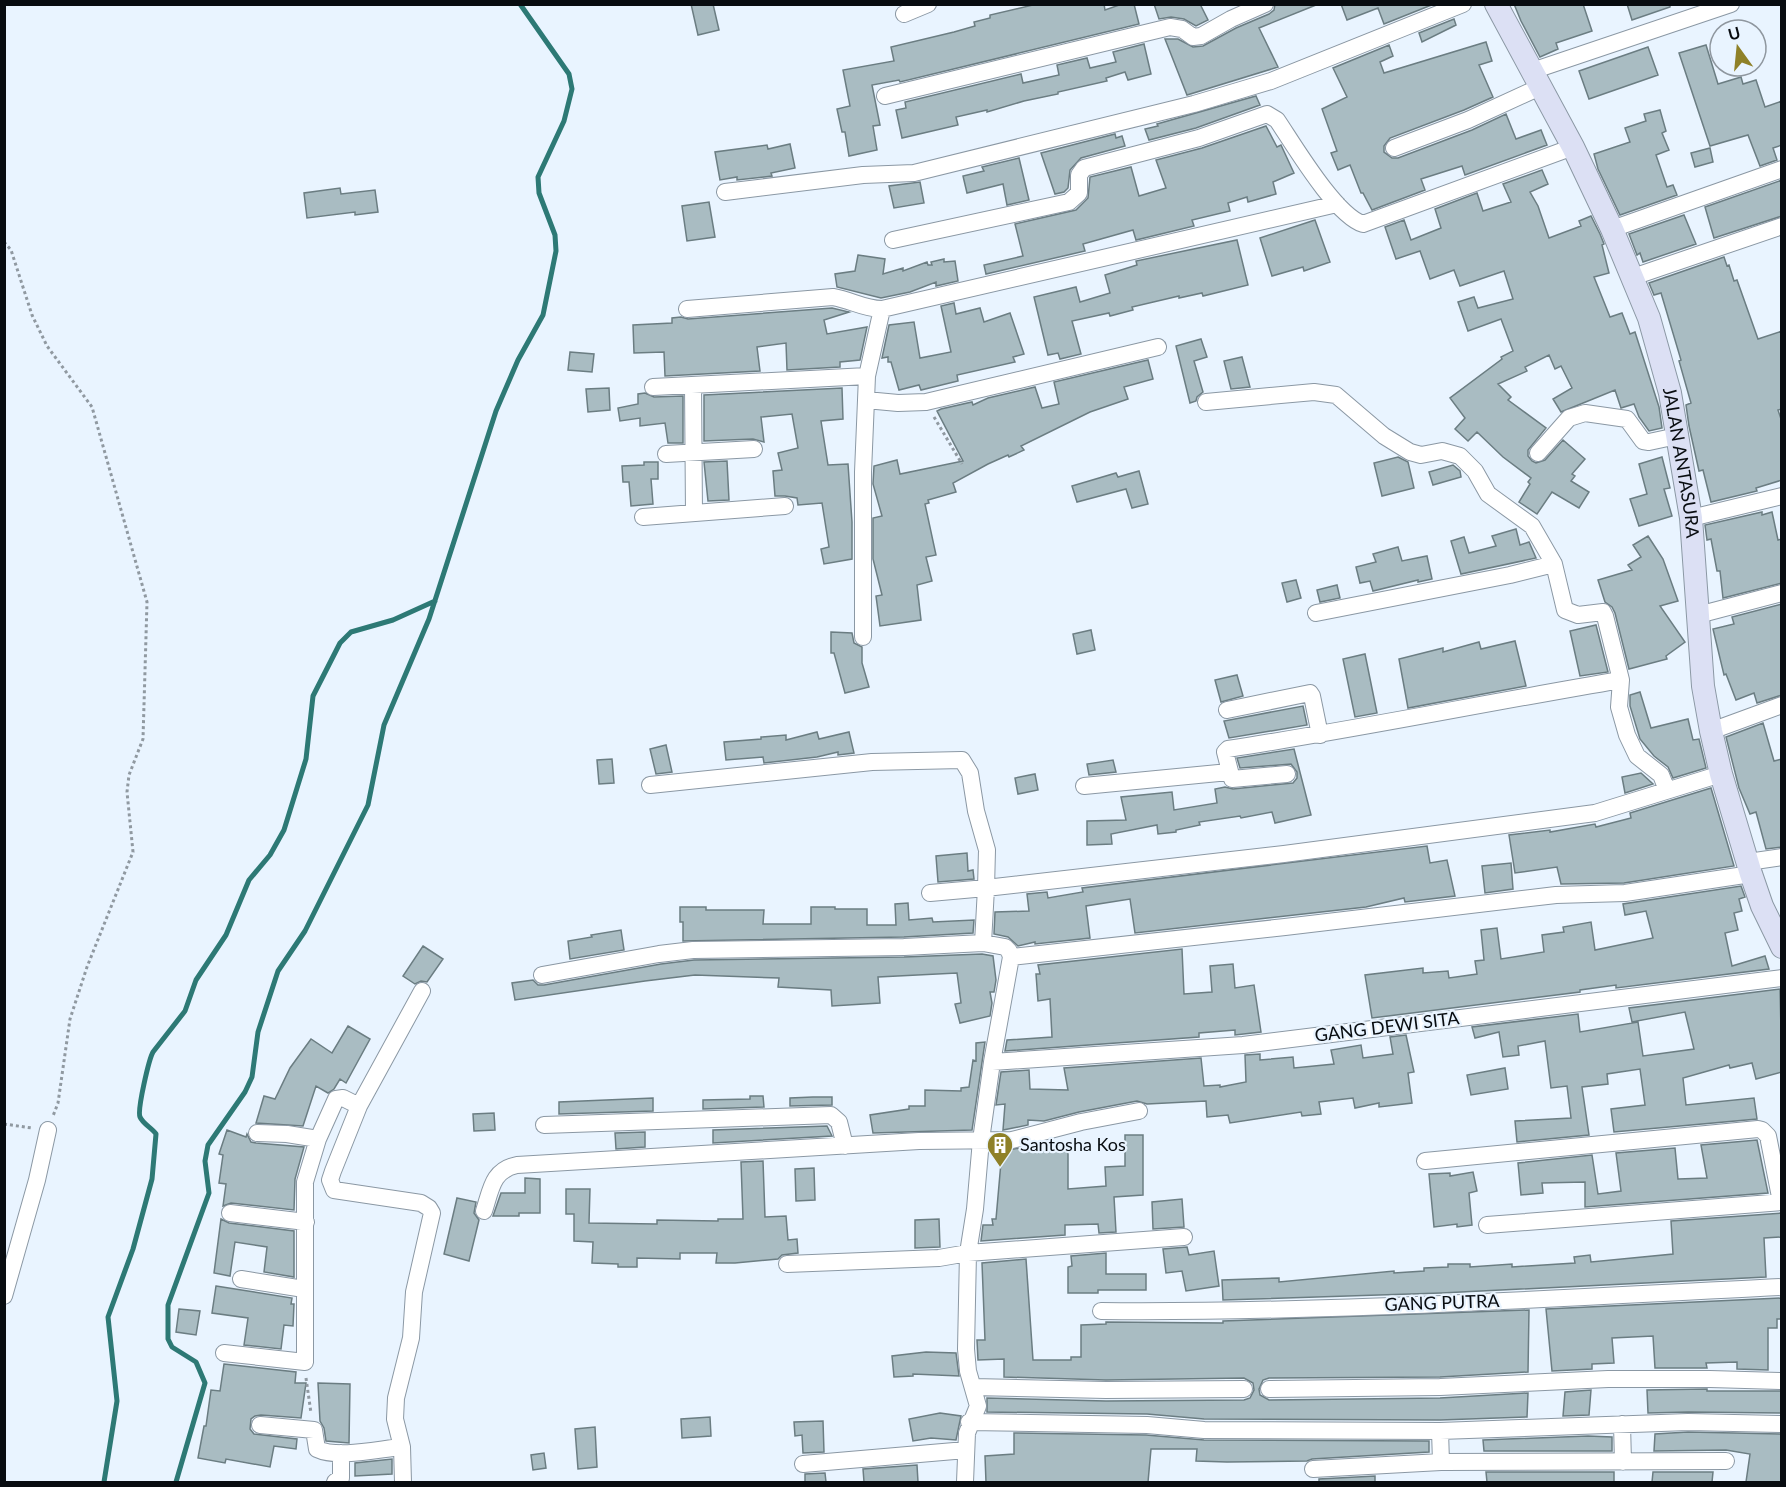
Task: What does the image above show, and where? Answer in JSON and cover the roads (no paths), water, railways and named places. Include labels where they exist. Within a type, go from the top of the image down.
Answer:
[{"type":"main road","name":"JALAN ANTASURA","points":[[1496,4],[1573,147],[1612,229],[1649,318],[1667,383],[1691,518],[1703,686],[1711,732],[1749,868],[1762,906],[1782,947]]},
{"type":"street","points":[[904,14],[928,4]]},
{"type":"street","points":[[885,96],[1170,27],[1182,29],[1193,37],[1201,36],[1265,4]]},
{"type":"street","points":[[724,192],[863,175],[914,173],[1194,104],[1271,81],[1463,4]]},
{"type":"street","points":[[1394,148],[1468,120],[1536,79],[1731,4]]},
{"type":"street","points":[[892,240],[1068,202],[1079,193],[1078,175],[1084,168],[1199,138],[1267,114],[1277,120],[1337,204],[1354,220],[1365,224],[1573,147]]},
{"type":"street","points":[[1612,229],[1782,169]]},
{"type":"street","points":[[687,309],[833,297],[843,298],[870,309],[882,309],[1337,204]]},
{"type":"street","points":[[1633,277],[1782,226]]},
{"type":"street","points":[[863,638],[863,472],[867,376],[882,309]]},
{"type":"street","points":[[866,400],[898,403],[926,402],[1158,347]]},
{"type":"street","points":[[653,387],[867,376]]},
{"type":"street","points":[[693,385],[694,513]]},
{"type":"street","points":[[1206,402],[1314,392],[1336,395],[1384,436],[1410,453],[1421,455],[1442,451],[1460,456],[1475,471],[1488,494],[1532,526],[1554,564],[1565,610],[1578,615],[1603,612],[1621,680],[1619,707],[1627,735],[1637,756],[1661,775],[1667,790]]},
{"type":"street","points":[[1538,453],[1569,418],[1585,413],[1627,419],[1643,441],[1649,442],[1677,436]]},
{"type":"street","points":[[666,454],[754,449]]},
{"type":"street","points":[[1691,518],[1782,496]]},
{"type":"street","points":[[643,517],[785,506]]},
{"type":"street","points":[[1316,613],[1510,575],[1554,564]]},
{"type":"street","points":[[1698,615],[1782,593]]},
{"type":"street","points":[[1287,774],[1232,779],[1225,754],[1228,749],[1320,735],[1492,701],[1621,680]]},
{"type":"street","points":[[1227,710],[1310,693],[1320,735]]},
{"type":"street","points":[[1711,732],[1782,705]]},
{"type":"street","points":[[650,785],[872,762],[962,760],[968,766],[970,773],[976,811],[987,850],[983,943]]},
{"type":"street","points":[[1084,786],[1229,772]]},
{"type":"street","points":[[930,893],[1284,854],[1595,813],[1721,774]]},
{"type":"street","points":[[1011,957],[1556,895],[1625,893],[1749,868],[1782,857]]},
{"type":"street","points":[[543,975],[658,954],[693,950],[904,947],[983,943],[1005,947],[1009,951],[1011,957],[992,1062],[968,1253],[966,1349],[968,1371],[978,1410],[969,1422],[964,1482]]},
{"type":"street","name":"GANG DEWI SITA","points":[[992,1062],[1243,1045],[1782,978]]},
{"type":"street","points":[[403,1482],[402,1447],[395,1419],[396,1398],[411,1338],[414,1292],[432,1213],[421,1203],[334,1190],[330,1180],[359,1106],[422,991]]},
{"type":"street","points":[[224,1353],[305,1362],[305,1182],[318,1139],[336,1099],[343,1098],[359,1106]]},
{"type":"street","points":[[484,1211],[495,1178],[507,1167],[517,1165],[919,1141],[1012,1140],[1081,1122],[1139,1111]]},
{"type":"street","points":[[544,1125],[831,1115],[839,1122],[845,1146]]},
{"type":"street","points":[[4,1296],[37,1180],[48,1130]]},
{"type":"street","points":[[1425,1161],[1762,1130],[1768,1136],[1781,1202],[1487,1225]]},
{"type":"street","points":[[257,1133],[287,1134],[318,1139]]},
{"type":"street","points":[[230,1213],[306,1222]]},
{"type":"street","points":[[787,1264],[939,1258],[968,1253],[1184,1237]]},
{"type":"street","points":[[241,1279],[304,1289]]},
{"type":"street","name":"GANG PUTRA","points":[[1101,1311],[1217,1312],[1782,1287]]},
{"type":"street","points":[[1269,1389],[1440,1387],[1608,1379],[1782,1381]]},
{"type":"street","points":[[973,1387],[1106,1390],[1244,1389]]},
{"type":"street","points":[[969,1422],[1147,1425],[1204,1430],[1440,1431],[1622,1424],[1782,1424]]},
{"type":"street","points":[[1622,1424],[1623,1462]]},
{"type":"street","points":[[260,1425],[314,1430],[317,1449],[327,1453],[341,1454],[402,1447]]},
{"type":"street","points":[[1440,1431],[1441,1462]]},
{"type":"street","points":[[803,1464],[966,1450]]},
{"type":"street","points":[[335,1482],[341,1478],[341,1454]]},
{"type":"street","points":[[1313,1468],[1441,1462],[1726,1461]]},
{"type":"waterway","points":[[176,1482],[205,1383],[196,1362],[172,1347],[168,1339],[168,1305],[209,1193],[205,1161],[208,1145],[245,1092],[252,1077],[258,1032],[278,971],[305,931],[368,805],[384,725],[429,619],[496,411],[518,360],[543,315],[556,251],[555,235],[539,193],[538,177],[564,121],[572,89],[569,74],[520,4]]},
{"type":"waterway","points":[[104,1482],[117,1401],[108,1317],[133,1249],[152,1179],[156,1134],[140,1117],[140,1105],[151,1057],[185,1011],[196,980],[226,935],[249,880],[270,855],[284,830],[306,759],[313,696],[340,643],[351,632],[393,620],[435,601]]},
{"type":"place","name":"Santosha Kos","points":[[1000,1168]]}]
